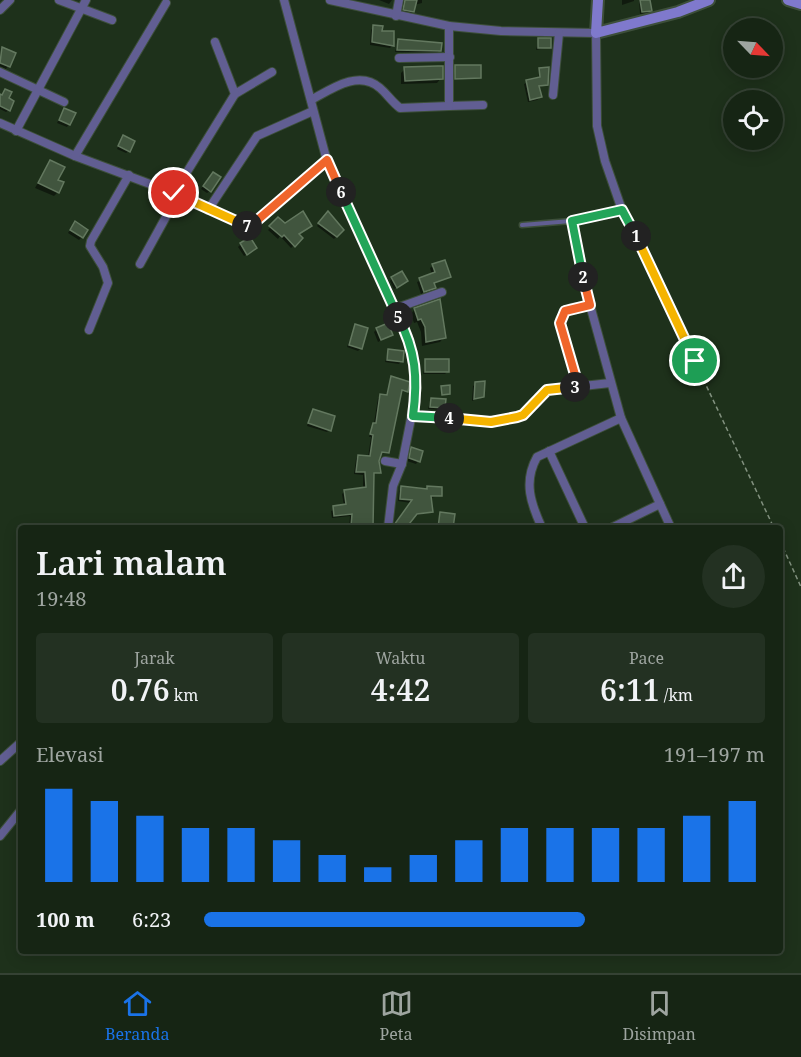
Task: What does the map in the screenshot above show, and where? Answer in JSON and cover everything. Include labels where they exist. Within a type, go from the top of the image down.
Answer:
[{"type":"street","points":[[0,10],[10,0]]},
{"type":"street","points":[[59,0],[84,4],[112,20]]},
{"type":"street","points":[[284,0],[327,160],[408,336],[414,361],[417,388],[413,416],[402,464],[393,486],[388,525]]},
{"type":"street","points":[[330,0],[449,26],[559,33],[603,32],[709,0]]},
{"type":"street","points":[[396,16],[399,0]]},
{"type":"street","points":[[598,0],[603,32],[595,80],[597,126],[605,161],[622,210],[572,221],[590,305],[621,418],[670,525]]},
{"type":"street","points":[[788,0],[801,4]]},
{"type":"street","points":[[75,156],[166,3]]},
{"type":"street","points":[[16,130],[84,4]]},
{"type":"street","points":[[449,26],[449,106]]},
{"type":"street","points":[[553,95],[559,33]]},
{"type":"street","points":[[214,42],[235,94]]},
{"type":"street","points":[[399,58],[450,57]]},
{"type":"street","points":[[0,72],[64,102]]},
{"type":"street","points":[[140,264],[176,194],[235,94],[272,72]]},
{"type":"street","points":[[310,100],[356,79],[378,86],[400,108],[483,105]]},
{"type":"street","points":[[208,210],[256,136],[313,111]]},
{"type":"street","points":[[0,123],[75,156],[176,194],[240,225],[253,224],[327,160]]},
{"type":"street","points":[[89,330],[108,283],[103,267],[90,246],[91,241],[129,175]]},
{"type":"street","points":[[394,309],[442,292]]},
{"type":"street","points":[[578,387],[560,323],[565,311],[590,305]]},
{"type":"street","points":[[413,416],[475,422],[500,420],[523,415],[547,390],[610,383]]},
{"type":"street","points":[[541,525],[528,490],[532,467],[537,457],[621,418]]},
{"type":"street","points":[[549,451],[584,525]]},
{"type":"street","points":[[385,462],[402,464]]},
{"type":"street","points":[[617,525],[660,504]]},
{"type":"street","points":[[0,761],[18,745]]},
{"type":"street","points":[[0,836],[18,814]]},
{"type":"lane","points":[[522,225],[572,221]]},
{"type":"path","points":[[622,210],[773,525]]},
{"type":"path","points":[[783,547],[801,586]]},
{"type":"building","points":[[405,0],[417,0],[414,12],[403,10]]},
{"type":"building","points":[[640,0],[650,0],[652,11],[642,12]]},
{"type":"building","points":[[373,25],[383,26],[382,31],[394,31],[394,46],[372,42]]},
{"type":"building","points":[[538,38],[551,38],[551,48],[538,48]]},
{"type":"building","points":[[398,39],[442,43],[441,51],[397,50]]},
{"type":"building","points":[[2,47],[16,53],[10,67],[0,63]]},
{"type":"building","points":[[455,65],[481,65],[481,78],[455,79]]},
{"type":"building","points":[[443,66],[443,79],[405,81],[404,67]]},
{"type":"building","points":[[549,67],[548,85],[539,86],[542,97],[530,100],[526,80],[540,77],[539,68]]},
{"type":"building","points":[[5,89],[12,92],[9,98],[14,101],[10,111],[0,106],[0,94],[2,95]]},
{"type":"building","points":[[64,108],[76,113],[70,125],[59,120]]},
{"type":"building","points":[[123,135],[135,141],[130,152],[118,146]]},
{"type":"building","points":[[50,160],[65,167],[58,180],[64,182],[59,193],[38,183]]},
{"type":"building","points":[[213,172],[221,177],[211,192],[203,186]]},
{"type":"building","points":[[303,211],[312,226],[299,234],[303,238],[295,247],[284,235],[282,237],[269,226],[278,217],[285,223]]},
{"type":"building","points":[[328,211],[344,230],[337,237],[318,223]]},
{"type":"building","points":[[75,221],[88,230],[83,238],[70,230]]},
{"type":"building","points":[[250,237],[257,248],[247,255],[240,243]]},
{"type":"building","points":[[445,260],[451,277],[434,283],[436,288],[424,292],[419,278],[435,272],[432,264]]},
{"type":"building","points":[[402,271],[408,281],[397,288],[391,277]]},
{"type":"building","points":[[440,299],[446,338],[426,342],[425,327],[421,319],[418,320],[414,308]]},
{"type":"building","points":[[388,323],[393,335],[381,340],[376,328]]},
{"type":"building","points":[[355,324],[368,328],[362,349],[349,345]]},
{"type":"building","points":[[388,349],[404,351],[403,362],[387,360]]},
{"type":"building","points":[[425,359],[449,359],[449,372],[425,372]]},
{"type":"building","points":[[391,376],[410,382],[408,392],[402,390],[389,453],[382,452],[379,461],[381,473],[374,473],[373,525],[351,525],[352,514],[334,516],[333,506],[346,504],[344,490],[366,487],[365,472],[356,472],[358,455],[370,456],[373,435],[370,434],[373,423],[376,423],[380,394],[387,395]]},
{"type":"building","points":[[485,381],[484,397],[474,399],[475,382]]},
{"type":"building","points":[[450,385],[450,394],[442,395],[441,386]]},
{"type":"building","points":[[431,398],[446,399],[445,408],[430,407]]},
{"type":"building","points":[[313,409],[335,416],[331,431],[308,423]]},
{"type":"building","points":[[411,447],[423,451],[420,462],[409,458]]},
{"type":"building","points":[[401,486],[427,489],[427,486],[442,487],[442,496],[431,496],[433,512],[417,514],[408,525],[394,525],[412,500],[400,499]]},
{"type":"building","points":[[440,512],[455,514],[453,525],[438,525]]},
{"type":"route","points":[[174,193],[240,225],[247,226],[253,224],[327,160],[371,261],[408,336],[417,388],[413,416],[491,422],[523,415],[547,390],[578,387],[560,323],[565,311],[590,305],[572,221],[622,210],[695,361]]}]
